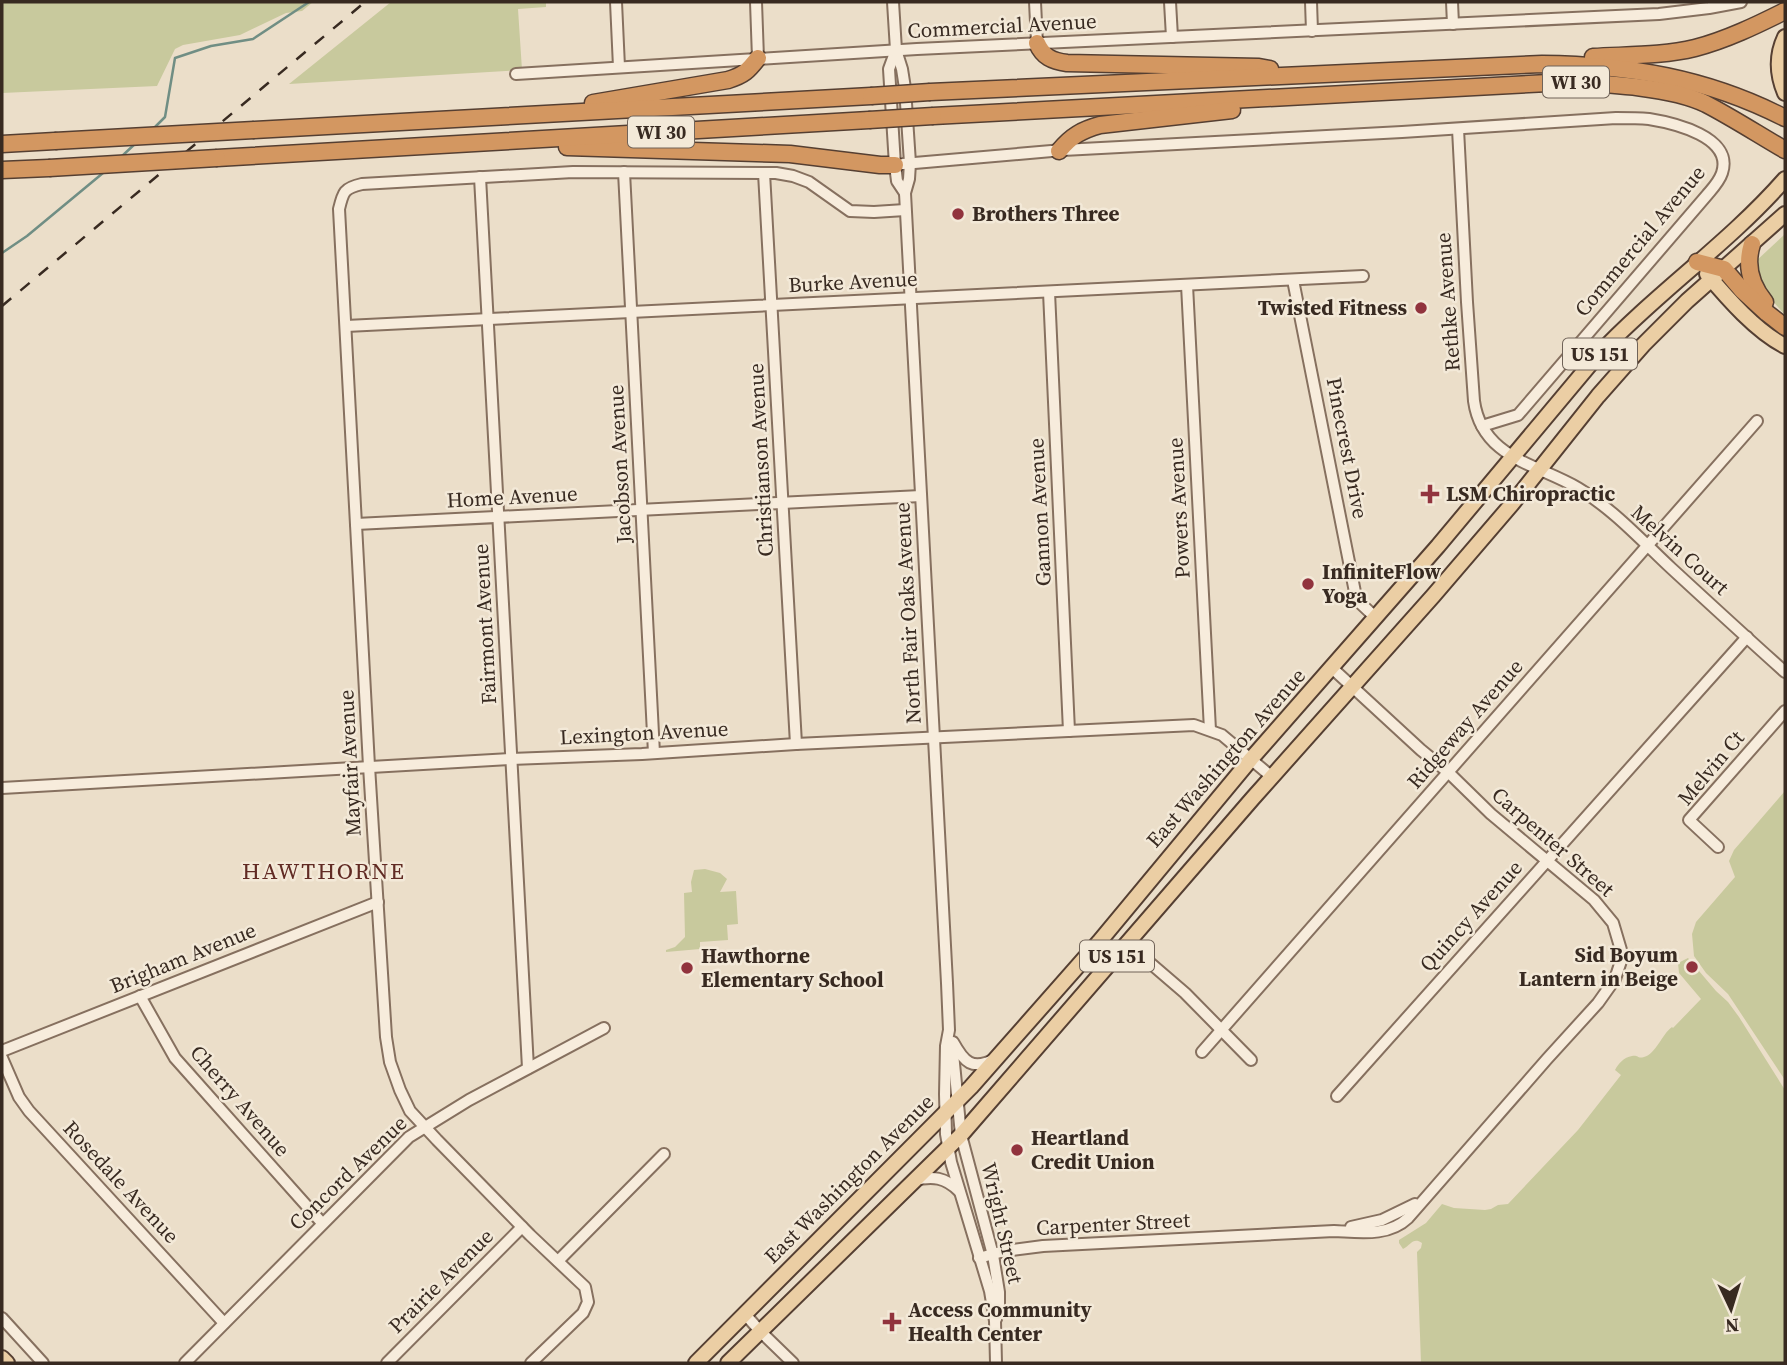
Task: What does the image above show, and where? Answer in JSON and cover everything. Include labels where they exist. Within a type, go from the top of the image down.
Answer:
[{"type":"highway","points":[[1542,64],[1694,48],[1785,11]]},
{"type":"highway","points":[[1037,43],[1045,56],[1067,63],[1259,67],[1292,75]]},
{"type":"highway","points":[[512,116],[728,80],[741,76],[758,58]]},
{"type":"highway","name":"WI 30","points":[[6,144],[930,92],[1542,64],[1605,66],[1677,78],[1744,99],[1785,118]]},
{"type":"highway","name":"WI 30","points":[[2,170],[1557,82],[1604,84],[1673,94],[1704,103]]},
{"type":"highway","points":[[1059,150],[1068,139],[1082,130],[1100,125],[1446,88]]},
{"type":"highway","points":[[1704,103],[1785,150]]},
{"type":"highway","points":[[453,144],[790,154],[880,165],[902,164]]},
{"type":"highway","points":[[1752,244],[1748,264],[1753,284],[1784,325]]},
{"type":"highway","points":[[1697,262],[1742,289],[1784,325]]},
{"type":"main road","points":[[1785,37],[1779,62],[1780,79],[1785,93]]},
{"type":"main road","name":"WI 30","points":[[1704,103],[1744,118],[1785,141]]},
{"type":"main road","name":"East Washington Avenue","points":[[695,1363],[957,1102],[1099,942],[1251,759],[1619,333],[1758,208],[1781,183]]},
{"type":"main road","name":"US 151","points":[[728,1363],[961,1135],[1440,588],[1643,345],[1785,214]]},
{"type":"main road","points":[[1718,274],[1721,292],[1762,330],[1785,346]]},
{"type":"main road","points":[[2,1358],[7,1363]]},
{"type":"street","points":[[616,2],[619,67]]},
{"type":"street","points":[[756,2],[758,58]]},
{"type":"street","name":"North Fair Oaks Avenue","points":[[893,2],[896,50],[889,69],[902,164],[897,181],[905,193],[950,1035],[961,1135]]},
{"type":"street","points":[[1035,2],[1037,43]]},
{"type":"street","points":[[1170,2],[1172,37]]},
{"type":"street","points":[[1311,2],[1312,31]]},
{"type":"street","points":[[1452,2],[1453,24]]},
{"type":"street","name":"Commercial Avenue","points":[[516,74],[896,50],[1659,14],[1741,2]]},
{"type":"street","name":"Commercial Avenue","points":[[902,164],[1059,150],[1616,118],[1646,119],[1672,124],[1704,136],[1717,146],[1724,164],[1718,182],[1518,415],[1482,426]]},
{"type":"street","name":"Rethke Avenue","points":[[1458,129],[1475,409],[1482,426],[1497,446],[1513,456]]},
{"type":"street","points":[[480,177],[573,172],[764,173],[793,176],[809,182],[850,211],[905,210]]},
{"type":"street","name":"Jacobson Avenue","points":[[624,172],[654,754]]},
{"type":"street","name":"Christianson Avenue","points":[[764,173],[796,744]]},
{"type":"street","name":"Mayfair Avenue","points":[[480,177],[353,186],[343,193],[339,209],[369,766],[385,1024],[390,1062],[410,1111],[522,1227],[585,1287],[589,1302],[583,1313],[531,1363]]},
{"type":"street","name":"Fairmont Avenue","points":[[480,177],[528,1068]]},
{"type":"street","name":"Burke Avenue","points":[[346,326],[1363,276]]},
{"type":"street","name":"Pinecrest Drive","points":[[1293,280],[1354,592],[1359,602],[1375,617]]},
{"type":"street","name":"Powers Avenue","points":[[1187,285],[1210,730]]},
{"type":"street","name":"Gannon Avenue","points":[[1049,292],[1069,732]]},
{"type":"street","name":"Ridgeway Avenue","points":[[1202,1052],[1757,421]]},
{"type":"street","name":"Melvin Court","points":[[1513,456],[1593,498],[1785,673]]},
{"type":"street","name":"Home Avenue","points":[[356,524],[921,496]]},
{"type":"street","name":"Quincy Avenue","points":[[1337,1096],[1746,637]]},
{"type":"street","name":"Carpenter Street","points":[[979,1258],[1004,1251],[1043,1246],[1388,1230],[1403,1223],[1598,1003],[1615,979],[1621,961],[1621,950],[1613,923],[1594,900],[1491,814],[1332,668]]},
{"type":"street","name":"Melvin Ct","points":[[1718,846],[1689,820],[1785,711]]},
{"type":"street","name":"Lexington Avenue","points":[[2,788],[369,766],[654,754],[796,744],[1194,725],[1222,734],[1272,777]]},
{"type":"street","name":"Brigham Avenue","points":[[2,1051],[378,902]]},
{"type":"street","points":[[1128,944],[1185,993],[1251,1060]]},
{"type":"street","name":"Cherry Avenue","points":[[140,996],[176,1058],[322,1223]]},
{"type":"street","name":"Concord Avenue","points":[[185,1363],[409,1136],[604,1028]]},
{"type":"street","points":[[950,1035],[964,1059],[972,1064],[984,1064],[997,1057]]},
{"type":"street","name":"North Fair Oaks Avenue","points":[[948,1147],[945,1114],[946,1046],[950,1035]]},
{"type":"street","name":"Rosedale Avenue","points":[[2,1058],[19,1097],[29,1111],[224,1324]]},
{"type":"street","name":"Wright Street","points":[[961,1135],[993,1255],[999,1292],[995,1321]]},
{"type":"street","name":"Wright Street","points":[[948,1147],[990,1291],[995,1321],[996,1363]]},
{"type":"street","points":[[558,1261],[664,1154]]},
{"type":"street","points":[[914,1180],[939,1178],[960,1192]]},
{"type":"street","name":"Prairie Avenue","points":[[387,1363],[522,1227]]},
{"type":"street","points":[[744,1313],[793,1363]]},
{"type":"street","points":[[2,1318],[43,1363]]},
{"type":"green space","points":[[2,2],[313,2],[302,11],[286,13],[240,35],[183,45],[175,49],[157,86],[2,93]]},
{"type":"green space","points":[[391,2],[546,2],[546,7],[518,9],[522,70],[289,84]]},
{"type":"green space","points":[[1785,234],[1785,315],[1764,291],[1755,262]]},
{"type":"green space","points":[[1785,791],[1785,1080],[1728,994],[1706,973],[1694,956],[1692,934],[1696,922],[1735,877],[1729,861],[1734,850]]},
{"type":"green space","points":[[705,869],[720,873],[727,879],[720,892],[736,891],[738,924],[727,925],[728,940],[700,942],[700,949],[666,952],[685,937],[684,893],[692,892],[694,870]]},
{"type":"green space","points":[[1688,958],[1728,1002],[1785,1090],[1785,1363],[1421,1363],[1417,1252],[1422,1243],[1414,1241],[1403,1249],[1399,1240],[1426,1223],[1442,1204],[1454,1208],[1485,1210],[1508,1204],[1578,1130],[1621,1075],[1615,1070],[1620,1063],[1629,1057],[1648,1055],[1668,1030],[1701,999],[1679,973],[1678,963]]},
{"type":"waterway","points":[[153,129],[165,117],[175,58],[211,46],[253,39],[309,2]]},
{"type":"waterway","points":[[121,157],[137,142]]},
{"type":"waterway","points":[[2,253],[27,236],[103,173]]},
{"type":"railway","points":[[2,306],[365,2]]},
{"type":"place","name":"Brothers Three","points":[[958,214]]},
{"type":"place","name":"Twisted Fitness","points":[[1421,308]]},
{"type":"place","name":"LSM Chiropractic","points":[[1430,494]]},
{"type":"place","name":"InfiniteFlow Yoga","points":[[1308,584]]},
{"type":"place","name":"Sid Boyum Lantern in Beige","points":[[1692,967]]},
{"type":"place","name":"Hawthorne Elementary School","points":[[687,968]]},
{"type":"place","name":"Heartland Credit Union","points":[[1017,1150]]},
{"type":"place","name":"Access Community Health Center","points":[[892,1322]]},
{"type":"district","name":"HAWTHORNE","points":[[324,871]]}]
